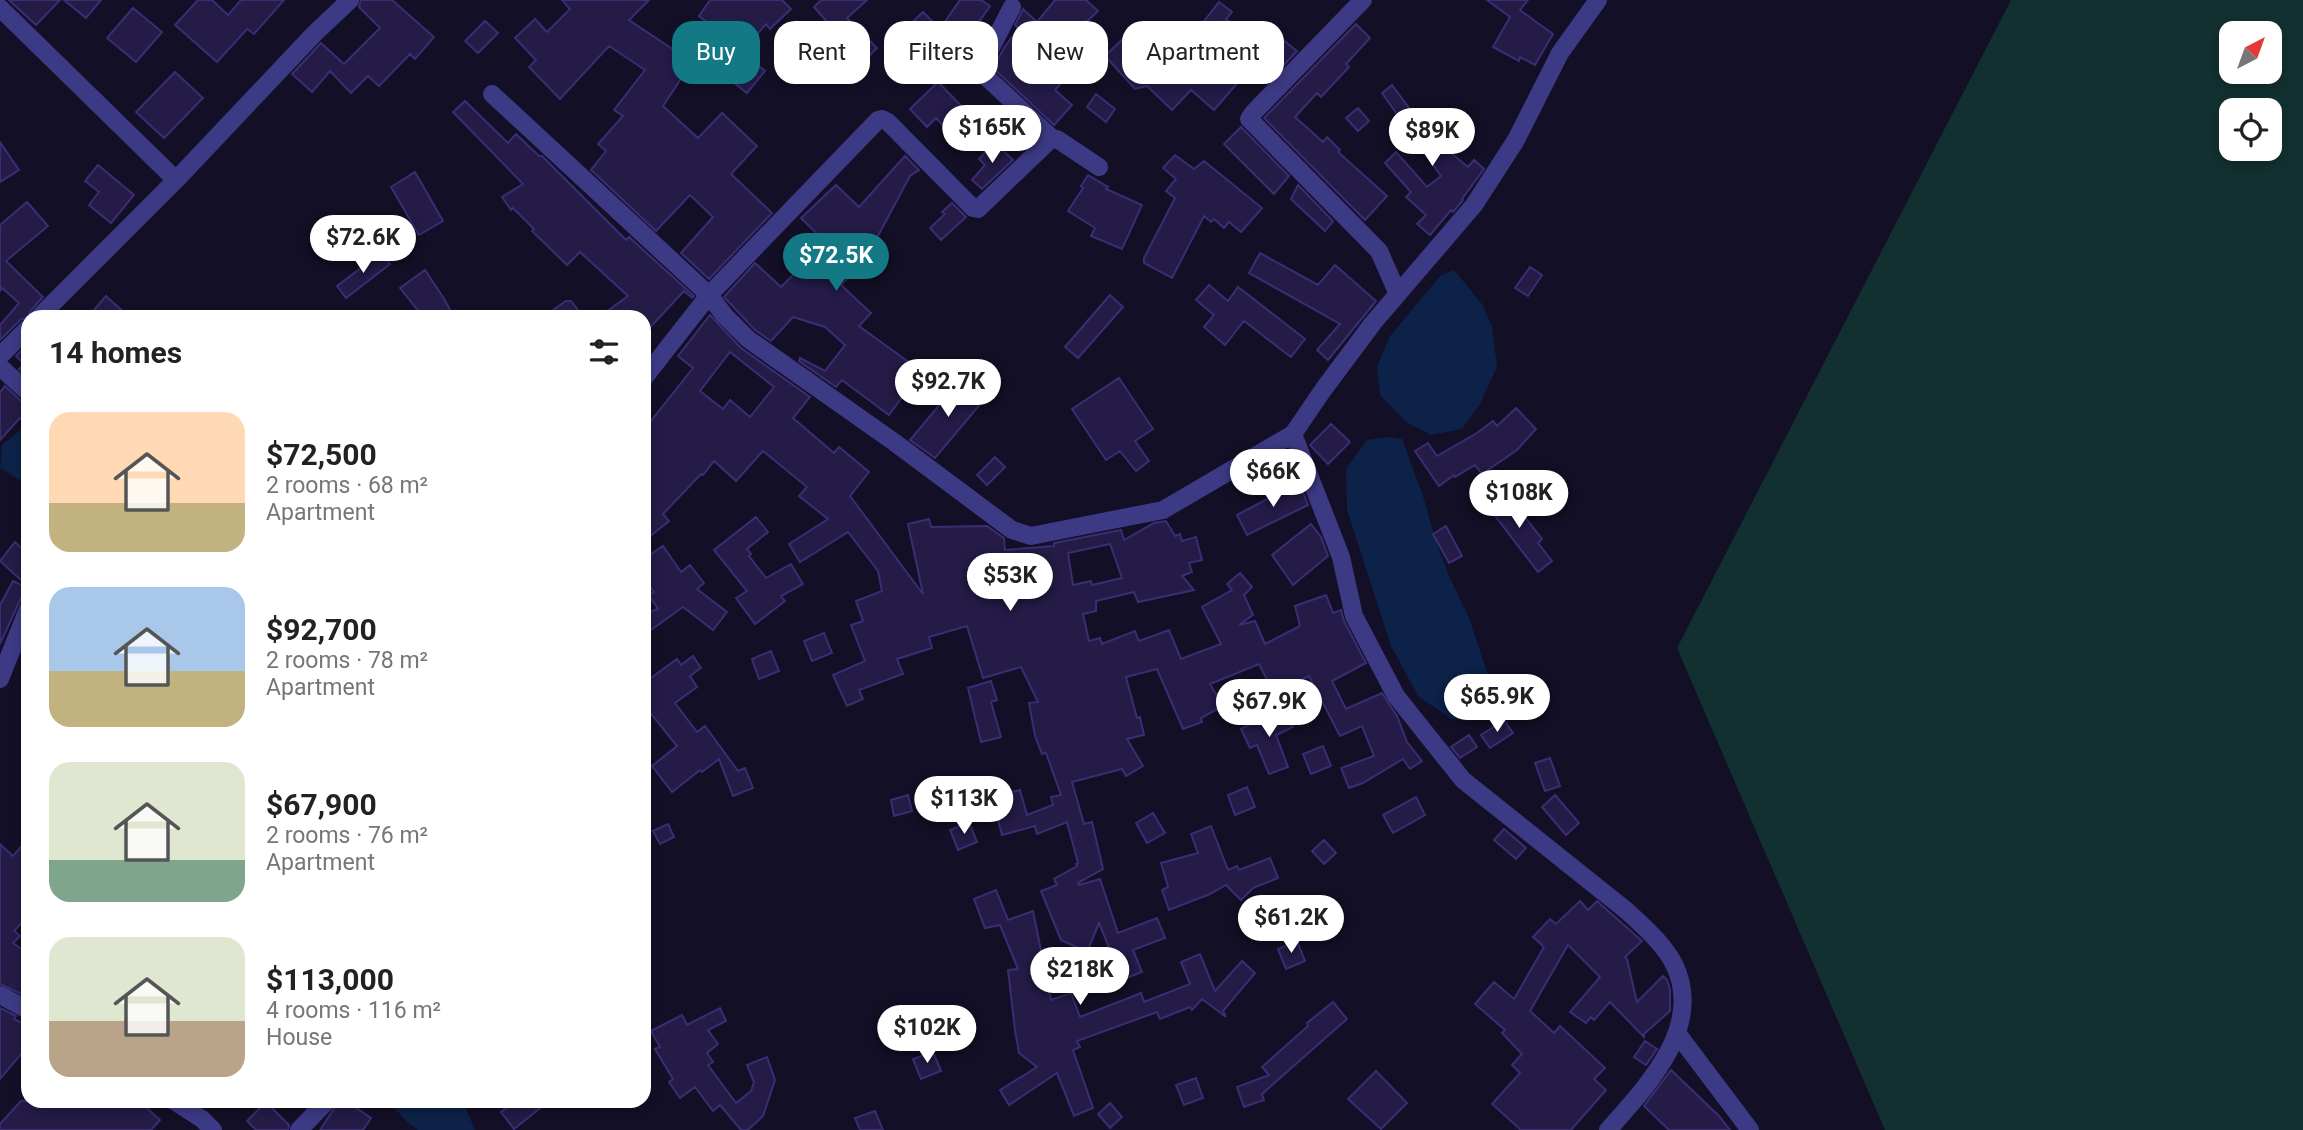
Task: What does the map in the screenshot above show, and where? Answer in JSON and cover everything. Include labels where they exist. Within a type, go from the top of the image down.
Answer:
[{"type":"street","points":[[46,310],[350,0]]},
{"type":"street","points":[[1363,0],[1250,119],[1379,251],[1398,294]]},
{"type":"street","points":[[492,94],[709,295],[748,339],[1020,534],[1031,536],[1163,510],[1293,434],[1323,390],[1398,294],[1474,205],[1516,140],[1560,52],[1598,0]]},
{"type":"street","points":[[1012,7],[980,69],[982,74],[1052,138],[1100,167]]},
{"type":"street","points":[[0,8],[176,180]]},
{"type":"street","points":[[651,369],[709,295],[878,120],[888,122],[973,208],[978,209],[1052,138]]},
{"type":"street","points":[[0,356],[21,335]]},
{"type":"street","points":[[0,367],[21,386]]},
{"type":"street","points":[[1293,434],[1341,557],[1354,616],[1396,696],[1463,780],[1599,887],[1652,934],[1673,963],[1682,986],[1682,1014],[1677,1033],[1657,1073],[1608,1130]]},
{"type":"street","points":[[0,678],[21,626]]},
{"type":"street","points":[[0,995],[21,1006]]},
{"type":"street","points":[[1677,1033],[1750,1130]]},
{"type":"street","points":[[185,1108],[213,1130]]},
{"type":"street","points":[[299,1130],[320,1108]]},
{"type":"green space","points":[[2011,0],[2303,0],[2303,1130],[1885,1130],[1677,648]]},
{"type":"water","points":[[1454,270],[1482,304],[1492,326],[1497,367],[1480,404],[1462,429],[1431,435],[1406,422],[1380,395],[1377,367],[1390,336],[1441,275]]},
{"type":"water","points":[[21,430],[21,481],[0,468],[2,445]]},
{"type":"water","points":[[1389,437],[1402,439],[1436,541],[1469,618],[1493,690],[1484,711],[1471,721],[1451,719],[1418,696],[1391,646],[1347,510],[1346,469],[1367,440]]},
{"type":"water","points":[[394,1108],[466,1108],[475,1130],[418,1130]]},
{"type":"building","points":[[9,0],[60,0],[36,25]]},
{"type":"building","points":[[64,0],[101,0],[86,18]]},
{"type":"building","points":[[198,0],[212,0],[228,15],[241,0],[284,0],[254,34],[247,29],[217,62],[175,25]]},
{"type":"building","points":[[361,0],[392,0],[434,37],[415,59],[410,54],[379,86],[368,76],[351,93],[330,71],[312,92],[292,74],[321,43],[344,64],[380,28],[359,7]]},
{"type":"building","points":[[562,0],[649,0],[629,20],[672,49],[672,84],[678,84],[663,106],[698,138],[722,113],[757,146],[731,174],[772,213],[709,279],[681,253],[713,217],[690,195],[656,231],[591,170],[606,151],[598,144],[623,116],[614,110],[645,70],[609,46],[560,99],[529,67],[536,60],[515,38],[535,19],[547,32],[570,9]]},
{"type":"building","points":[[710,0],[782,0],[791,9],[778,21],[774,21],[770,29],[766,24],[760,31],[760,21],[706,21],[699,16]]},
{"type":"building","points":[[821,0],[867,0],[847,18],[850,21],[826,21],[814,7]]},
{"type":"building","points":[[960,0],[981,0],[990,6],[980,21],[945,21]]},
{"type":"building","points":[[1055,0],[1086,0],[1098,11],[1087,21],[1038,21]]},
{"type":"building","points":[[1487,0],[1528,0],[1520,10],[1553,34],[1535,65],[1520,57],[1519,61],[1493,47],[1510,17]]},
{"type":"building","points":[[1219,2],[1232,12],[1226,19],[1229,21],[1204,21]]},
{"type":"building","points":[[133,8],[162,32],[136,62],[107,38]]},
{"type":"building","points":[[1023,9],[1036,21],[1017,21]]},
{"type":"building","points":[[923,12],[932,21],[914,21]]},
{"type":"building","points":[[485,21],[498,33],[478,53],[465,41]]},
{"type":"building","points":[[1356,24],[1370,38],[1346,64],[1349,67],[1321,97],[1317,93],[1295,117],[1323,142],[1327,137],[1340,150],[1338,152],[1387,196],[1365,220],[1264,118]]},
{"type":"building","points":[[1012,38],[1012,84],[1060,84],[1055,90],[1072,105],[1054,125],[998,73],[998,59]]},
{"type":"building","points":[[1122,40],[1122,75],[1108,59],[1108,53]]},
{"type":"building","points":[[1284,40],[1297,51],[1284,65]]},
{"type":"building","points":[[870,41],[877,48],[870,55]]},
{"type":"building","points":[[175,72],[203,98],[164,138],[136,112]]},
{"type":"building","points":[[736,84],[754,84],[747,93]]},
{"type":"building","points":[[936,84],[940,84],[972,117],[952,135],[936,118],[927,127],[910,109]]},
{"type":"building","points":[[1130,84],[1237,84],[1214,110],[1191,90],[1172,110],[1147,86],[1135,89]]},
{"type":"building","points":[[1392,85],[1422,125],[1424,123],[1429,126],[1435,119],[1457,137],[1446,149],[1468,167],[1474,160],[1484,169],[1463,200],[1430,235],[1417,224],[1426,215],[1406,197],[1411,192],[1385,163],[1396,152],[1427,187],[1441,176],[1412,135],[1415,132],[1404,124],[1382,93]]},
{"type":"building","points":[[1096,94],[1115,109],[1106,122],[1087,107]]},
{"type":"building","points":[[465,101],[508,143],[516,134],[542,156],[626,240],[629,237],[694,296],[692,298],[684,291],[651,326],[651,310],[609,310],[628,296],[580,252],[567,265],[513,208],[511,210],[502,197],[523,184],[453,112]]},
{"type":"building","points":[[1358,108],[1369,121],[1358,131],[1346,118]]},
{"type":"building","points":[[1241,127],[1289,176],[1274,194],[1224,144]]},
{"type":"building","points":[[0,142],[19,170],[0,182]]},
{"type":"building","points":[[994,142],[1013,160],[982,189],[972,180],[985,165],[979,159]]},
{"type":"building","points":[[1175,155],[1194,169],[1204,161],[1262,208],[1241,232],[1229,222],[1224,228],[1214,219],[1211,222],[1204,216],[1172,278],[1144,263],[1144,258],[1175,198],[1166,191],[1176,179],[1163,168]]},
{"type":"building","points":[[905,156],[919,170],[910,176],[864,262],[841,285],[871,313],[859,326],[921,371],[889,415],[842,380],[836,387],[799,361],[800,358],[825,371],[845,345],[825,327],[793,317],[771,341],[755,330],[724,297],[755,263],[781,287],[825,242],[801,218],[836,185],[859,207]]},
{"type":"building","points":[[98,165],[134,195],[111,223],[89,205],[99,192],[85,181]]},
{"type":"building","points":[[415,172],[443,221],[419,235],[391,187]]},
{"type":"building","points":[[1088,175],[1108,187],[1106,189],[1142,205],[1122,249],[1091,236],[1095,228],[1068,211]]},
{"type":"building","points":[[1298,185],[1333,221],[1325,231],[1291,199]]},
{"type":"building","points":[[27,202],[48,226],[6,261],[43,297],[31,310],[21,310],[21,320],[0,340],[0,325],[19,303],[2,288],[0,291],[0,225]]},
{"type":"building","points":[[952,203],[966,217],[941,240],[930,228]]},
{"type":"building","points":[[381,253],[390,264],[346,298],[337,286]]},
{"type":"building","points":[[1260,253],[1318,285],[1335,265],[1376,301],[1328,360],[1317,350],[1340,324],[1249,273]]},
{"type":"building","points":[[1530,267],[1542,275],[1528,296],[1515,288]]},
{"type":"building","points":[[425,270],[450,310],[417,310],[400,288]]},
{"type":"building","points":[[1209,285],[1228,301],[1238,287],[1305,339],[1291,357],[1244,321],[1225,345],[1204,327],[1214,315],[1196,300]]},
{"type":"building","points":[[1110,295],[1123,307],[1078,358],[1065,347]]},
{"type":"building","points":[[106,296],[121,310],[94,310]]},
{"type":"building","points":[[566,301],[571,301],[578,310],[553,310]]},
{"type":"building","points":[[710,315],[741,348],[810,397],[793,418],[834,453],[839,447],[869,472],[850,496],[923,594],[908,524],[929,519],[931,527],[987,526],[1004,538],[1005,550],[1054,546],[1054,543],[1121,530],[1124,540],[1154,523],[1166,521],[1175,536],[1180,534],[1182,541],[1196,537],[1202,560],[1189,563],[1192,572],[1182,576],[1194,590],[1138,602],[1134,592],[1096,601],[1096,611],[1083,614],[1089,641],[1100,638],[1102,644],[1135,631],[1139,641],[1169,630],[1181,659],[1221,644],[1202,607],[1232,590],[1227,584],[1240,573],[1252,587],[1244,595],[1253,615],[1239,625],[1255,621],[1265,644],[1300,626],[1295,606],[1326,595],[1333,613],[1341,610],[1366,663],[1332,681],[1346,709],[1382,693],[1397,716],[1407,742],[1422,761],[1410,769],[1403,759],[1363,783],[1349,788],[1341,768],[1374,756],[1362,726],[1340,736],[1309,676],[1274,693],[1259,664],[1210,684],[1223,706],[1201,718],[1202,722],[1183,729],[1157,669],[1126,677],[1144,735],[1127,739],[1143,766],[1126,776],[1122,769],[1072,782],[1084,824],[1092,822],[1103,869],[1078,883],[1079,885],[1100,879],[1118,933],[1157,918],[1165,938],[1133,950],[1142,972],[1122,980],[1099,923],[1087,952],[1061,940],[1041,891],[1057,885],[1054,879],[1077,866],[1067,822],[1037,834],[1035,826],[1002,835],[998,820],[1003,818],[997,796],[1020,790],[1027,815],[1053,805],[1051,797],[1061,795],[1046,753],[1042,754],[1035,736],[1029,703],[1038,702],[1021,667],[983,678],[967,626],[929,637],[932,648],[897,659],[903,674],[859,690],[863,699],[847,706],[833,675],[865,661],[851,625],[863,621],[856,601],[882,591],[878,571],[848,532],[800,562],[789,544],[828,519],[799,496],[807,487],[763,451],[736,481],[714,461],[663,514],[669,521],[651,535],[651,421],[693,368],[678,356]],"holes":[[[730,352],[774,387],[750,417],[730,400],[723,409],[700,391]],[[1110,544],[1122,578],[1092,585],[1091,581],[1073,585],[1068,553]]]},
{"type":"building","points":[[1119,378],[1153,429],[1135,441],[1149,461],[1136,471],[1120,451],[1106,460],[1072,409]]},
{"type":"building","points":[[957,384],[988,395],[935,458],[910,440]]},
{"type":"building","points":[[5,386],[21,400],[21,419],[0,440],[0,392]]},
{"type":"building","points":[[1516,408],[1536,429],[1517,450],[1482,474],[1475,465],[1439,486],[1415,451],[1428,443],[1437,456],[1493,421],[1497,426]]},
{"type":"building","points":[[1331,424],[1350,442],[1328,464],[1310,445]]},
{"type":"building","points":[[995,457],[1005,467],[987,485],[977,475]]},
{"type":"building","points":[[1299,482],[1308,505],[1247,535],[1237,515]]},
{"type":"building","points":[[1504,490],[1542,539],[1538,543],[1552,561],[1538,572],[1486,504]]},
{"type":"building","points":[[756,517],[768,532],[747,549],[751,554],[749,556],[766,578],[791,564],[803,584],[781,596],[785,601],[755,624],[736,598],[747,591],[714,550]]},
{"type":"building","points":[[1311,524],[1321,537],[1328,556],[1293,585],[1272,555]]},
{"type":"building","points":[[1446,526],[1462,556],[1449,563],[1433,534]]},
{"type":"building","points":[[15,542],[21,548],[21,580],[0,561]]},
{"type":"building","points":[[663,546],[681,572],[690,565],[704,583],[697,589],[727,612],[713,630],[683,607],[651,630],[651,612],[658,609],[651,598],[654,592],[651,588],[651,554]]},
{"type":"building","points":[[13,581],[21,585],[21,598],[0,644],[0,605]]},
{"type":"building","points":[[824,633],[832,653],[812,661],[804,641]]},
{"type":"building","points":[[771,651],[779,671],[759,679],[752,659]]},
{"type":"building","points":[[693,656],[701,668],[690,676],[697,687],[675,703],[697,732],[705,726],[738,771],[745,768],[753,788],[733,796],[719,759],[672,792],[652,766],[677,746],[651,714],[651,678],[677,659],[681,665]]},
{"type":"building","points":[[991,681],[997,700],[991,702],[1001,737],[981,742],[968,688]]},
{"type":"building","points":[[1511,696],[1518,708],[1506,716],[1499,704]]},
{"type":"building","points":[[1283,707],[1293,727],[1276,735],[1288,767],[1269,774],[1257,745],[1250,748],[1241,729]]},
{"type":"building","points":[[1504,720],[1513,733],[1490,748],[1481,735]]},
{"type":"building","points":[[1469,735],[1477,747],[1460,758],[1451,747]]},
{"type":"building","points":[[1323,746],[1331,766],[1311,774],[1303,754]]},
{"type":"building","points":[[1550,758],[1560,786],[1545,791],[1535,763]]},
{"type":"building","points":[[1247,787],[1255,807],[1235,815],[1228,795]]},
{"type":"building","points":[[908,795],[912,811],[894,816],[891,800]]},
{"type":"building","points":[[1555,795],[1579,823],[1566,835],[1542,807]]},
{"type":"building","points":[[1416,797],[1425,815],[1393,833],[1383,815]]},
{"type":"building","points":[[1153,813],[1165,833],[1147,843],[1136,823]]},
{"type":"building","points":[[969,822],[977,842],[958,850],[950,830]]},
{"type":"building","points":[[668,824],[674,837],[660,844],[653,831]]},
{"type":"building","points":[[1211,826],[1228,870],[1237,866],[1239,870],[1270,858],[1278,878],[1253,888],[1241,900],[1226,885],[1169,910],[1162,890],[1168,887],[1161,863],[1198,853],[1191,834]]},
{"type":"building","points":[[1504,829],[1526,848],[1516,859],[1494,840]]},
{"type":"building","points":[[1324,840],[1336,853],[1324,864],[1312,851]]},
{"type":"building","points":[[0,844],[13,856],[21,847],[21,924],[14,931],[20,936],[13,943],[21,949],[21,994],[0,984]]},
{"type":"building","points":[[996,890],[1008,920],[1033,911],[1051,1000],[1071,993],[1080,1017],[1141,993],[1144,1002],[1190,984],[1181,962],[1200,954],[1215,991],[1242,961],[1255,973],[1223,1011],[1226,1017],[1202,999],[1192,1010],[1190,1007],[1160,1019],[1157,1012],[1077,1041],[1080,1047],[1073,1050],[1093,1108],[1074,1116],[1057,1073],[1009,1105],[1000,1090],[1037,1067],[1019,1053],[1008,970],[1018,969],[1000,925],[985,928],[974,899]]},
{"type":"building","points":[[1580,901],[1588,910],[1597,901],[1642,941],[1625,957],[1637,1002],[1663,976],[1670,989],[1670,1011],[1644,1034],[1644,1037],[1610,1002],[1594,1020],[1591,1017],[1586,1023],[1570,1012],[1600,977],[1568,945],[1530,1011],[1554,1033],[1560,1026],[1605,1068],[1594,1079],[1606,1090],[1571,1130],[1521,1130],[1492,1104],[1520,1073],[1512,1065],[1522,1054],[1502,1033],[1505,1030],[1475,1004],[1494,982],[1514,999],[1544,947],[1533,937],[1550,919],[1556,924]]},
{"type":"building","points":[[1297,941],[1305,961],[1286,969],[1278,949]]},
{"type":"building","points":[[1333,1002],[1347,1019],[1262,1094],[1264,1100],[1244,1107],[1237,1087],[1269,1075],[1262,1067]]},
{"type":"building","points":[[0,1008],[16,1016],[14,1019],[21,1022],[21,1054],[0,1079]]},
{"type":"building","points":[[720,1008],[726,1021],[708,1030],[718,1044],[707,1053],[713,1062],[708,1065],[736,1103],[751,1091],[754,1082],[747,1065],[767,1057],[775,1080],[763,1116],[748,1130],[741,1130],[720,1105],[713,1111],[695,1087],[680,1098],[669,1082],[673,1079],[655,1049],[660,1047],[651,1031],[682,1015],[687,1025]]},
{"type":"building","points":[[1645,1041],[1657,1049],[1646,1065],[1634,1057]]},
{"type":"building","points":[[933,1052],[941,1071],[921,1079],[913,1059]]},
{"type":"building","points":[[1671,1070],[1730,1130],[1669,1130],[1644,1106]]},
{"type":"building","points":[[1376,1071],[1407,1103],[1381,1129],[1348,1099]]},
{"type":"building","points":[[1196,1078],[1203,1098],[1184,1105],[1176,1085]]},
{"type":"building","points":[[21,1101],[21,1108],[147,1108],[160,1120],[151,1130],[0,1130],[0,1124]]},
{"type":"building","points":[[1110,1103],[1122,1117],[1110,1128],[1098,1114]]},
{"type":"building","points":[[260,1108],[272,1108],[289,1125],[288,1130],[256,1130],[247,1121]]},
{"type":"building","points":[[334,1108],[356,1108],[371,1118],[363,1130],[320,1130]]},
{"type":"building","points":[[506,1108],[540,1108],[514,1129],[501,1112]]},
{"type":"building","points":[[875,1111],[883,1130],[860,1130],[855,1118]]}]
